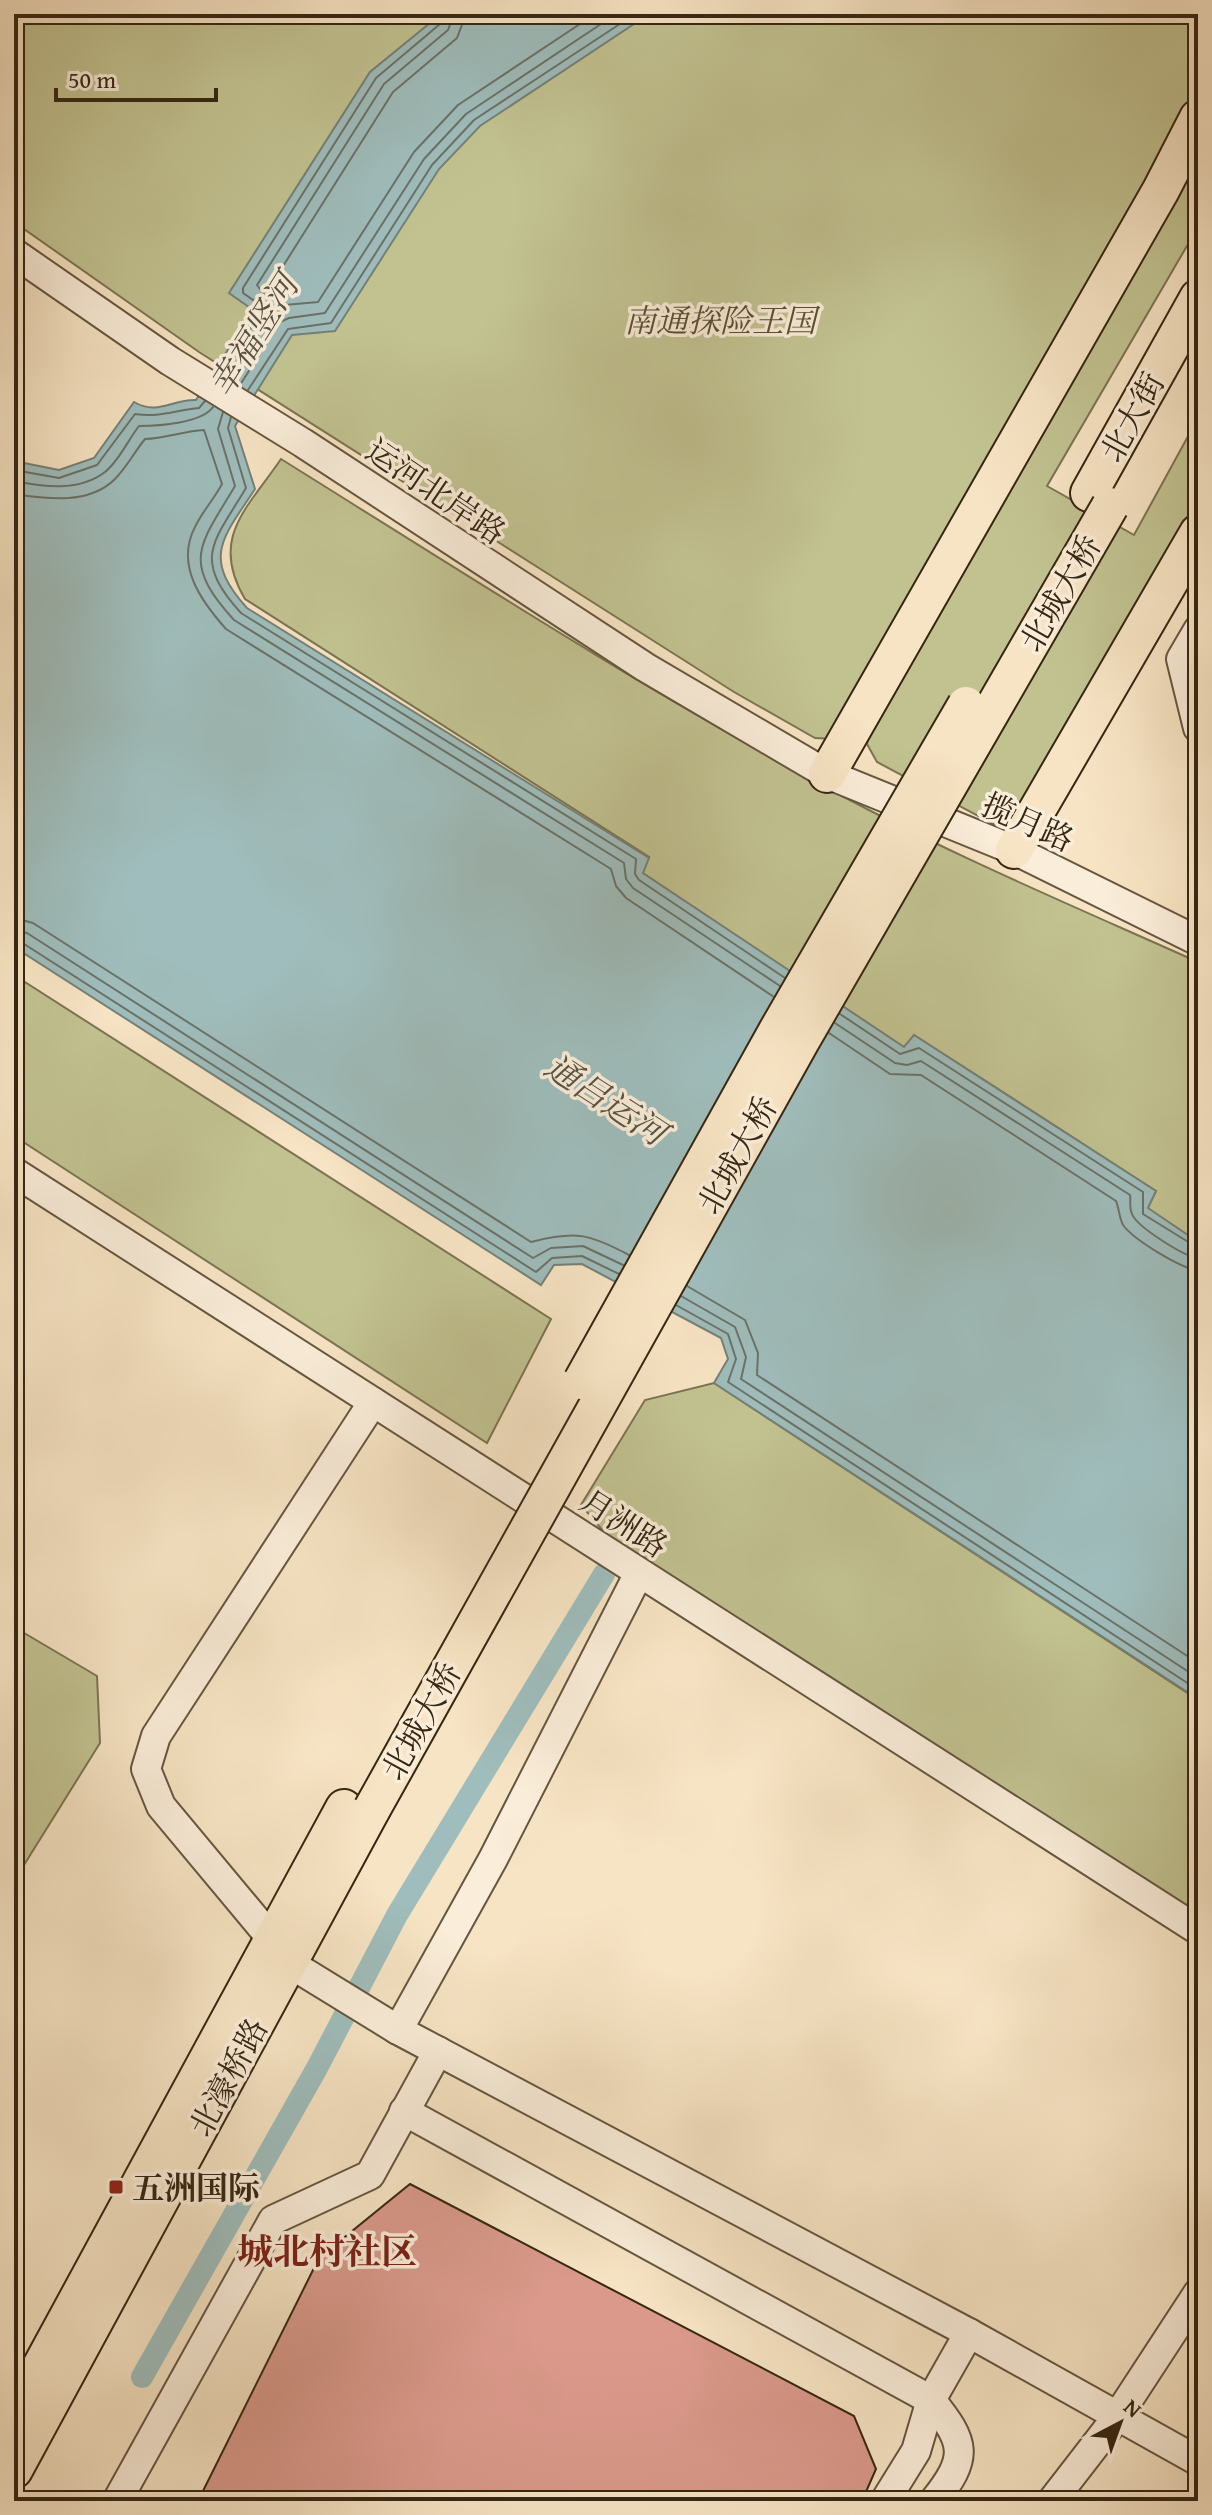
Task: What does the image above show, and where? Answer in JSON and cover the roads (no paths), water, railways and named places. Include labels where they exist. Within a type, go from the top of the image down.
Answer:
[{"type":"main road","points":[[827,774],[1161,190],[1198,118]]},
{"type":"main road","name":"北大街","points":[[1100,499],[1198,298]]},
{"type":"main road","name":"北大街","points":[[1100,499],[1198,349]]},
{"type":"main road","name":"北城大桥","points":[[361,1803],[801,1041],[1100,499]]},
{"type":"main road","points":[[1014,850],[1198,533]]},
{"type":"main road","name":"北濠桥路","points":[[14,2416],[280,1951],[361,1803]]},
{"type":"main road","name":"北濠桥路","points":[[14,2470],[280,1951]]},
{"type":"street","name":"运河北岸路","points":[[14,253],[170,361],[303,443],[645,667],[827,774]]},
{"type":"street","points":[[1198,630],[1181,659],[1198,728]]},
{"type":"street","name":"揽月路","points":[[827,774],[1014,850],[1198,941]]},
{"type":"street","name":"月洲路","points":[[14,1172],[1198,1930]]},
{"type":"street","points":[[373,1402],[156,1736],[146,1769],[161,1806],[280,1951],[398,2030],[969,2333],[1198,2461]]},
{"type":"street","points":[[398,2030],[493,1859],[639,1573]]},
{"type":"street","points":[[117,2501],[273,2220],[370,2175],[438,2051]]},
{"type":"street","points":[[404,2111],[931,2400],[951,2424],[962,2448],[956,2474],[934,2501]]},
{"type":"street","points":[[1052,2501],[1117,2417],[1198,2293]]},
{"type":"street","points":[[885,2501],[916,2451],[931,2400],[969,2333]]},
{"type":"water","points":[[441,14],[649,14],[480,126],[439,169],[335,331],[292,335],[235,426],[255,489],[226,535],[221,561],[224,575],[247,608],[649,858],[643,873],[904,1047],[914,1035],[1156,1191],[1148,1208],[1198,1242],[1198,1699],[714,1383],[728,1359],[721,1338],[582,1264],[554,1265],[541,1285],[14,947],[14,461],[59,470],[94,458],[134,402],[158,407],[196,400],[253,310],[229,293],[370,72]]},
{"type":"waterway","points":[[142,2377],[317,2068],[397,1915],[604,1574]]},
{"type":"place","name":"五洲国际","points":[[116,2187]]},
{"type":"district","name":"城北村社区","points":[[327,2250]]},
{"type":"park label","name":"南通探险王国","points":[[720,320]]},
{"type":"water label","name":"幸福竖河","points":[[253,335]]},
{"type":"water label","name":"通吕运河","points":[[606,1099]]}]
